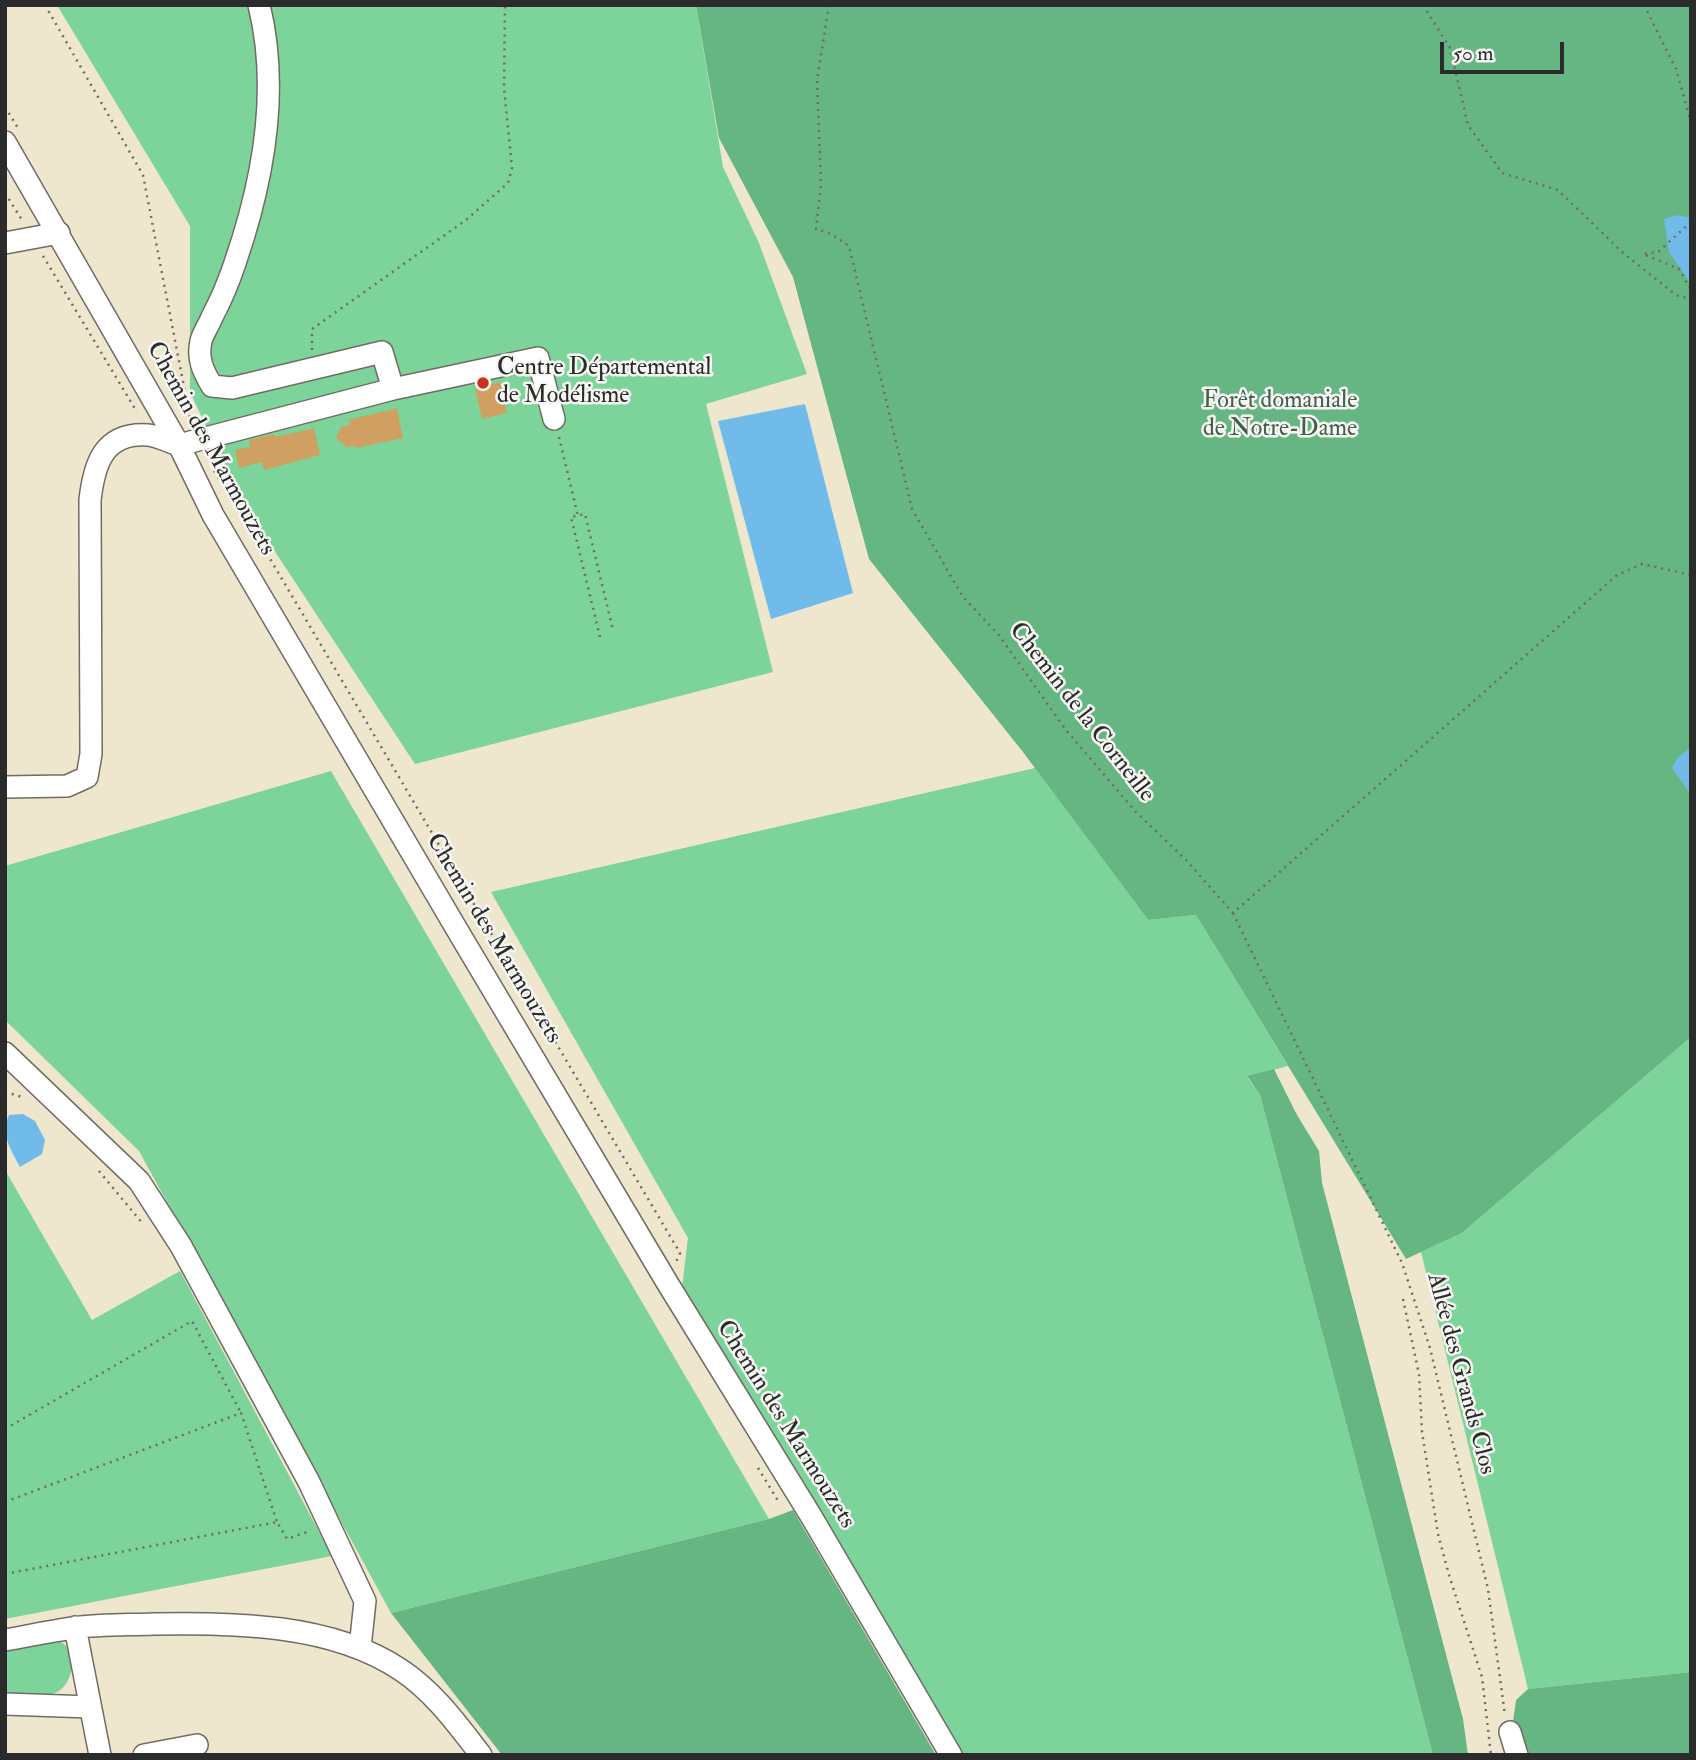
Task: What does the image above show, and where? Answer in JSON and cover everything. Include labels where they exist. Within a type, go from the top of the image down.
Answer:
[{"type":"street","points":[[259,5],[265,29],[269,72],[267,120],[256,192],[235,264],[201,341],[200,366],[212,386],[232,388],[382,352],[393,388]]},
{"type":"street","name":"Chemin des Marmouzets","points":[[12,136],[59,233],[187,450],[213,515],[668,1284],[811,1516],[951,1755]]},
{"type":"street","points":[[5,243],[59,233]]},
{"type":"street","points":[[5,787],[67,786],[87,777],[92,754],[90,500],[93,470],[104,451],[123,438],[150,435],[187,450],[393,388],[538,358],[554,419]]},
{"type":"street","points":[[5,1053],[139,1181],[188,1258],[309,1482],[365,1601],[360,1648]]},
{"type":"street","points":[[5,1640],[75,1627],[179,1624],[247,1626],[304,1634],[360,1648],[404,1671],[429,1692],[481,1755]]},
{"type":"street","points":[[75,1627],[100,1755]]},
{"type":"street","points":[[5,1704],[90,1707]]},
{"type":"street","points":[[1510,1732],[1517,1755]]},
{"type":"street","points":[[144,1755],[197,1745]]},
{"type":"path","points":[[45,5],[143,174],[187,450],[263,547],[680,1253],[668,1284]]},
{"type":"path","points":[[317,368],[310,344],[312,329],[466,220],[508,183],[512,168],[504,88],[505,5]]},
{"type":"path","name":"Chemin de la Corneille","points":[[829,5],[817,80],[821,184],[816,229],[831,234],[849,246],[912,509],[963,597],[998,634],[1066,730],[1135,811],[1186,860],[1233,914]]},
{"type":"path","points":[[1423,5],[1450,48],[1468,125],[1502,173],[1558,190],[1622,252],[1676,295],[1691,299]]},
{"type":"path","points":[[1644,5],[1676,69],[1691,122]]},
{"type":"path","points":[[5,107],[12,136]]},
{"type":"path","points":[[5,193],[150,435]]},
{"type":"path","points":[[1691,222],[1658,251],[1643,254],[1679,269],[1691,290]]},
{"type":"path","points":[[554,419],[579,516]]},
{"type":"path","points":[[600,637],[571,517],[585,514],[613,630]]},
{"type":"path","points":[[1233,914],[1616,575],[1642,564],[1691,575]]},
{"type":"path","name":"Allée des Grands Clos","points":[[1233,914],[1402,1263],[1430,1348],[1488,1589],[1503,1708],[1510,1732]]},
{"type":"path","points":[[1403,1299],[1419,1374],[1422,1432],[1438,1534],[1482,1677],[1491,1755]]},
{"type":"path","points":[[5,1429],[191,1321],[241,1413],[277,1521],[287,1539],[329,1524]]},
{"type":"path","points":[[5,1502],[241,1413]]},
{"type":"path","points":[[5,1574],[277,1521]]},
{"type":"green space","name":"Centre Départemental de Modélisme","points":[[57,5],[696,5],[723,167],[759,243],[807,374],[706,404],[773,672],[415,764],[241,500],[190,392],[190,226]]},
{"type":"green space","name":"Forêt domaniale de Notre-Dame","points":[[696,5],[1691,5],[1691,1037],[1462,1233],[1406,1259],[1196,915],[1148,920],[1023,752],[869,559],[793,277],[719,138]]},
{"type":"green space","points":[[1035,768],[1148,920],[1196,915],[1288,1066],[1247,1077],[1260,1095],[1433,1755],[961,1755],[682,1287],[688,1238],[491,892]]},
{"type":"green space","points":[[331,771],[769,1519],[391,1613],[139,1151],[5,1020],[5,866]]},
{"type":"green space","points":[[1691,1037],[1691,1672],[1528,1689],[1421,1252],[1462,1233]]},
{"type":"green space","points":[[1274,1069],[1319,1151],[1322,1183],[1463,1719],[1468,1755],[1433,1755],[1260,1095],[1247,1076]]},
{"type":"green space","points":[[5,1170],[92,1320],[180,1271],[332,1556],[5,1619]]},
{"type":"green space","points":[[793,1510],[936,1755],[502,1755],[391,1613],[769,1519]]},
{"type":"green space","points":[[56,1640],[64,1644],[72,1657],[70,1674],[62,1689],[43,1696],[5,1694],[5,1650]]},
{"type":"green space","points":[[1691,1672],[1691,1755],[1524,1755],[1513,1722],[1516,1700],[1528,1689]]},
{"type":"water","points":[[1677,215],[1691,218],[1691,284],[1669,252],[1664,219]]},
{"type":"water","points":[[805,404],[853,593],[771,619],[718,421]]},
{"type":"water","points":[[1691,748],[1691,795],[1672,768],[1678,757]]},
{"type":"water","points":[[23,1114],[35,1121],[45,1140],[42,1154],[20,1167],[8,1142],[6,1129],[9,1115]]},
{"type":"building","points":[[500,382],[507,413],[482,419],[475,388]]},
{"type":"building","points":[[397,408],[403,438],[356,448],[347,447],[336,438],[341,427],[350,425],[348,420]]},
{"type":"building","points":[[314,428],[320,455],[264,470],[262,462],[239,468],[235,450],[250,447],[249,440]]},
{"type":"place","name":"Centre Départemental de Modélisme","points":[[483,383]]}]
